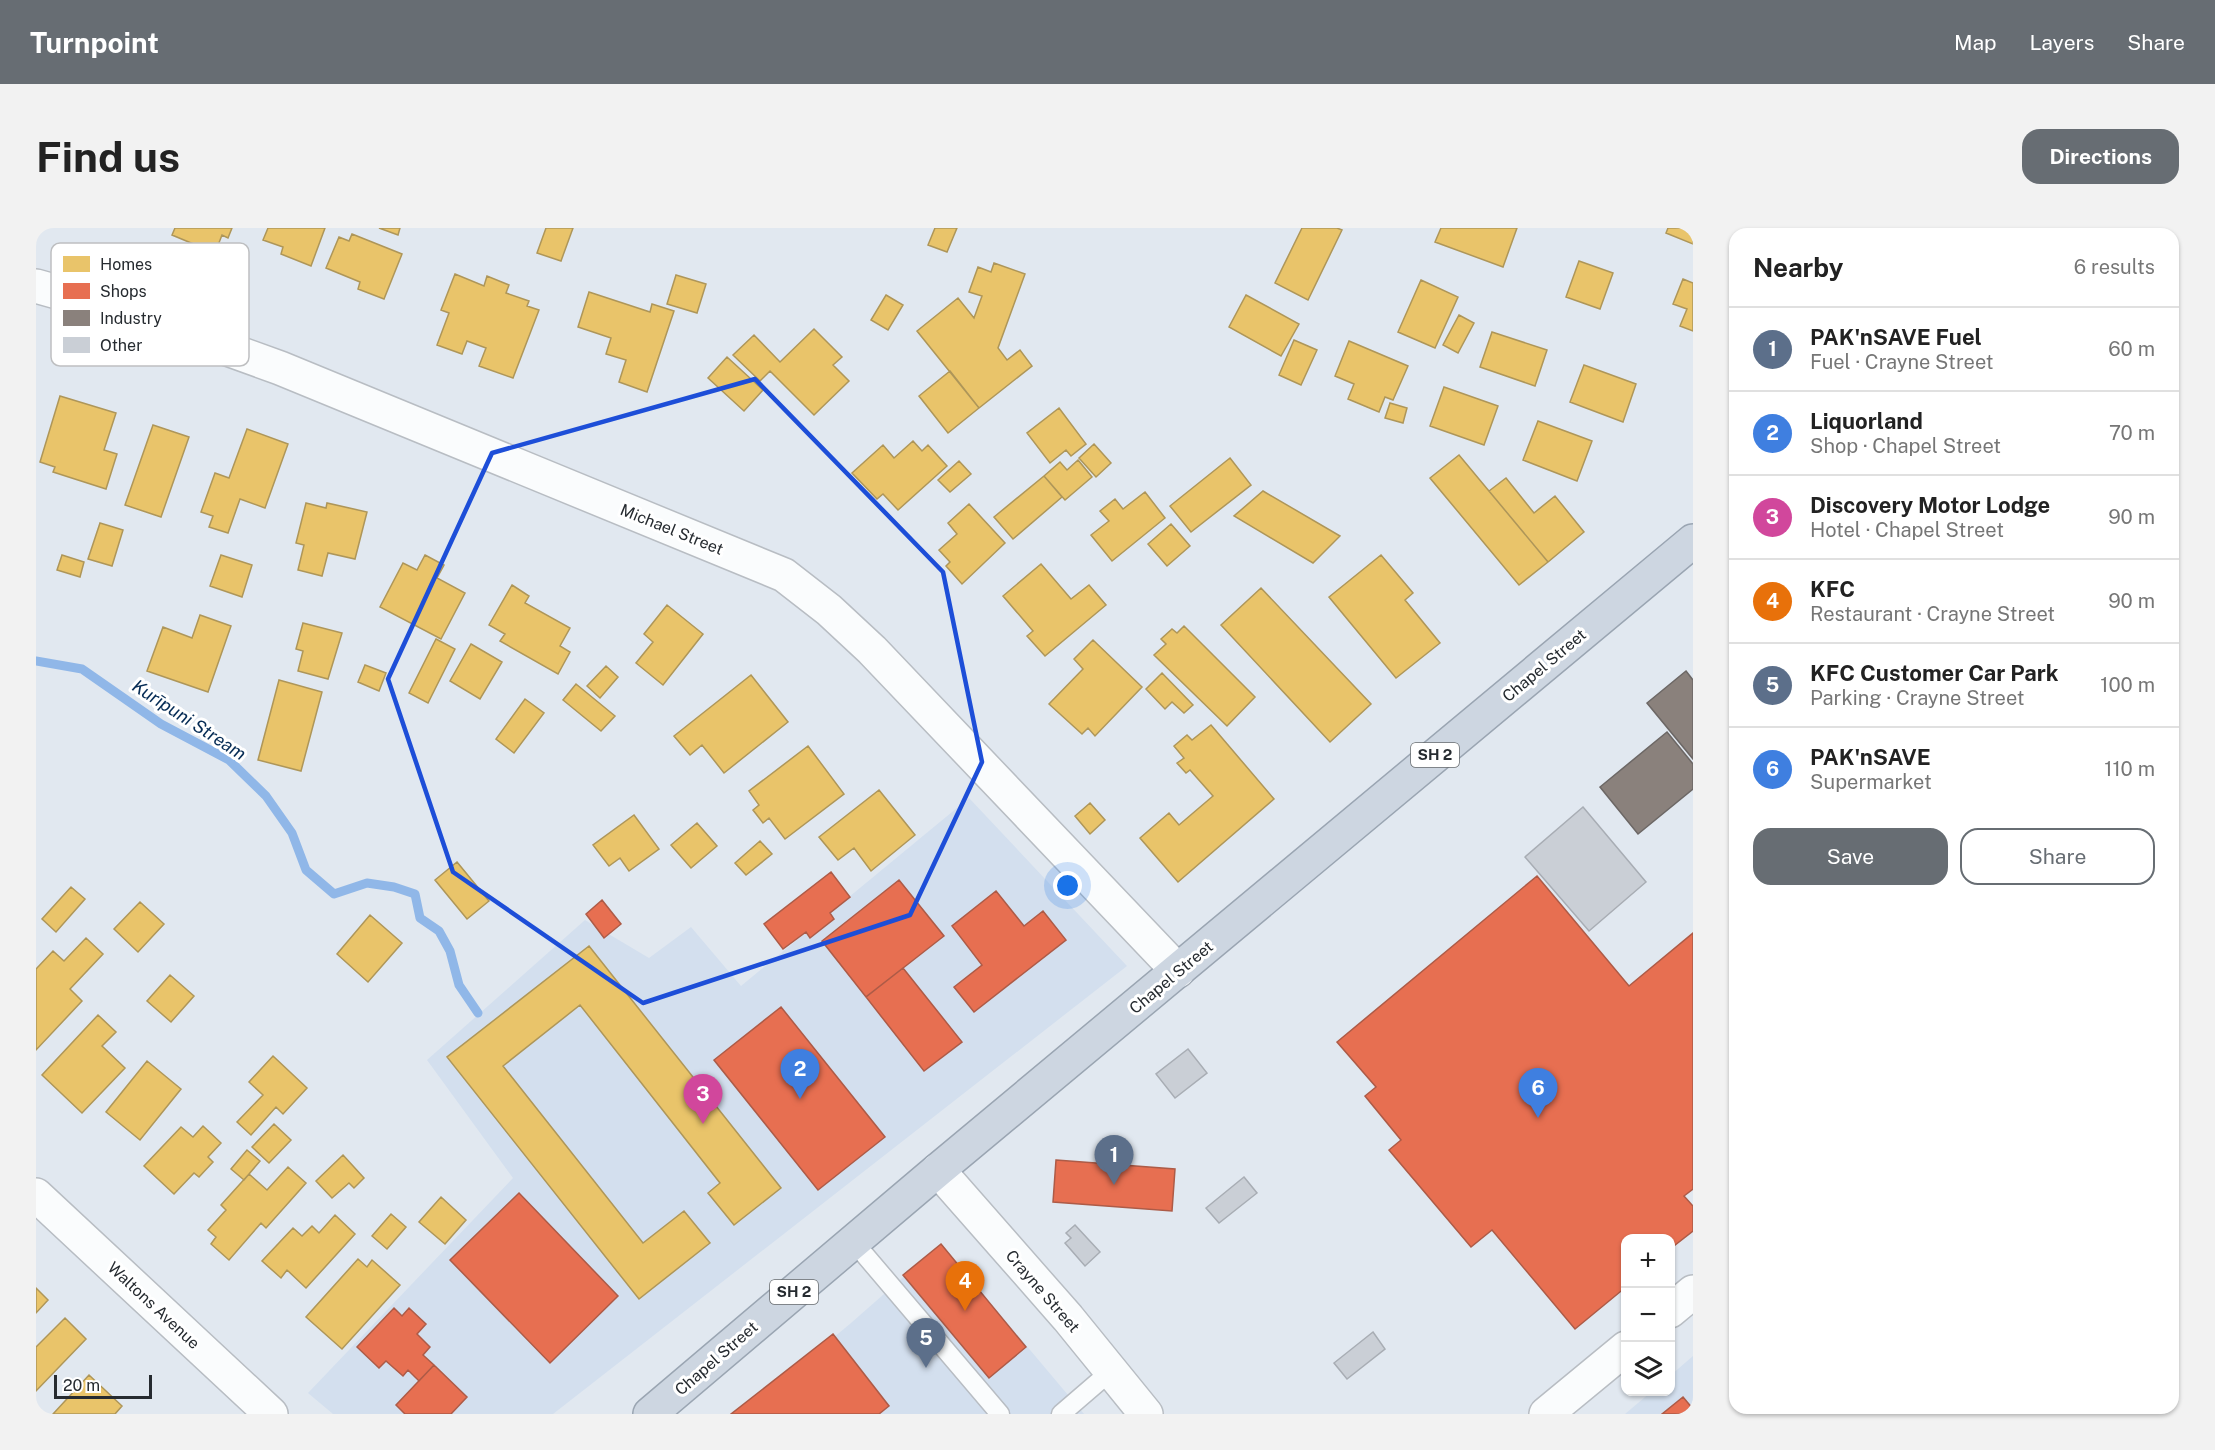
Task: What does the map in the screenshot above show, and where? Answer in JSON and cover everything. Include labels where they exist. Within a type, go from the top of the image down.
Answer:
[{"type":"highway","name":"Chapel Street","points":[[650,1414],[938,1170],[1693,541]]},
{"type":"street","name":"Michael Street","points":[[36,286],[51,290]]},
{"type":"street","name":"Michael Street","points":[[249,357],[784,575],[829,610],[872,650],[1178,971]]},
{"type":"street","name":"Crayne Street","points":[[938,1170],[1068,1318],[1146,1414]]},
{"type":"street","name":"Waltons Avenue","points":[[36,1195],[271,1414]]},
{"type":"street","points":[[1675,1308],[1693,1292]]},
{"type":"street","points":[[1546,1414],[1621,1352]]},
{"type":"lane","points":[[854,1241],[1000,1414]]},
{"type":"lane","points":[[1061,1414],[1112,1371]]},
{"type":"highlighted area","points":[[755,379],[943,572],[982,762],[910,915],[643,1003],[453,872],[388,679],[492,453]]},
{"type":"shaded area","points":[[969,798],[1127,966],[553,1414],[333,1414],[308,1393],[513,1178],[427,1060],[585,920],[649,958],[691,927],[741,986]]},
{"type":"shaded area","points":[[941,1244],[1084,1414],[742,1414],[851,1323]]},
{"type":"shaded area","points":[[1693,1356],[1693,1414],[1625,1414],[1646,1396],[1675,1396],[1675,1372]]},
{"type":"building: Homes","points":[[175,228],[232,228],[228,238],[222,235],[219,243],[191,243],[172,235]]},
{"type":"building: Homes","points":[[268,228],[325,228],[311,266],[281,254],[283,247],[263,240]]},
{"type":"building: Homes","points":[[379,228],[400,228],[398,235]]},
{"type":"building: Homes","points":[[546,228],[573,228],[561,261],[537,253]]},
{"type":"building: Homes","points":[[935,228],[957,228],[947,252],[928,245]]},
{"type":"building: Homes","points":[[1302,228],[1342,230],[1308,300],[1275,283]]},
{"type":"building: Homes","points":[[1441,228],[1517,228],[1503,267],[1435,242]]},
{"type":"building: Homes","points":[[1668,228],[1693,228],[1693,244],[1666,233]]},
{"type":"building: Homes","points":[[352,234],[402,254],[384,299],[358,289],[360,282],[326,268],[339,237],[349,241]]},
{"type":"building: Homes","points":[[1579,261],[1613,273],[1600,309],[1566,297]]},
{"type":"building: Homes","points":[[994,263],[1025,274],[998,348],[1007,360],[1020,350],[1032,366],[979,408],[917,331],[958,298],[974,318],[982,296],[969,292],[978,267],[991,272]]},
{"type":"building: Homes","points":[[455,274],[484,286],[487,276],[509,285],[506,293],[529,301],[527,306],[539,310],[513,378],[479,366],[486,348],[467,341],[462,354],[437,345],[449,313],[441,310]]},
{"type":"building: Homes","points":[[676,275],[706,284],[697,313],[667,304]]},
{"type":"building: Homes","points":[[1683,279],[1693,283],[1693,331],[1680,326],[1687,309],[1673,304]]},
{"type":"building: Homes","points":[[1421,280],[1458,297],[1435,348],[1398,332]]},
{"type":"building: Homes","points":[[589,292],[650,312],[652,304],[674,311],[647,392],[619,382],[626,360],[606,354],[611,338],[578,327]]},
{"type":"building: Homes","points":[[886,295],[903,305],[888,330],[871,320]]},
{"type":"building: Homes","points":[[1246,295],[1299,324],[1281,356],[1229,327]]},
{"type":"building: Homes","points":[[1459,315],[1474,323],[1458,353],[1443,345]]},
{"type":"building: Homes","points":[[814,329],[842,357],[833,365],[849,381],[814,415],[770,371],[760,381],[733,355],[754,335],[780,362]]},
{"type":"building: Homes","points":[[1492,332],[1547,350],[1535,386],[1480,367]]},
{"type":"building: Homes","points":[[1294,340],[1317,350],[1301,385],[1279,375]]},
{"type":"building: Homes","points":[[1349,341],[1408,366],[1393,400],[1385,397],[1379,412],[1348,399],[1354,384],[1335,376]]},
{"type":"building: Homes","points":[[727,357],[763,390],[744,411],[708,378]]},
{"type":"building: Homes","points":[[1584,365],[1636,384],[1623,422],[1570,402]]},
{"type":"building: Homes","points":[[950,371],[979,408],[948,433],[919,396]]},
{"type":"building: Homes","points":[[1444,387],[1498,406],[1484,445],[1430,426]]},
{"type":"building: Homes","points":[[60,396],[116,413],[104,450],[117,454],[106,489],[53,472],[55,467],[40,462]]},
{"type":"building: Homes","points":[[1390,403],[1407,408],[1403,423],[1385,418]]},
{"type":"building: Homes","points":[[1059,408],[1086,444],[1071,456],[1066,450],[1050,463],[1027,433]]},
{"type":"building: Homes","points":[[1538,421],[1592,441],[1577,481],[1523,460]]},
{"type":"building: Homes","points":[[153,425],[189,437],[161,517],[125,505]]},
{"type":"building: Homes","points":[[247,429],[288,444],[265,508],[240,499],[228,533],[209,527],[213,516],[201,512],[215,473],[229,478]]},
{"type":"building: Homes","points":[[913,441],[922,451],[928,445],[947,466],[898,510],[883,494],[877,499],[852,473],[883,445],[894,458]]},
{"type":"building: Homes","points":[[1094,444],[1111,463],[1096,477],[1079,458]]},
{"type":"building: Homes","points":[[1459,455],[1548,562],[1519,585],[1430,478]]},
{"type":"building: Homes","points":[[1230,458],[1251,485],[1191,532],[1170,506]]},
{"type":"building: Homes","points":[[1078,460],[1092,477],[1065,500],[1044,476],[1060,462],[1067,470]]},
{"type":"building: Homes","points":[[959,461],[971,474],[950,492],[938,480]]},
{"type":"building: Homes","points":[[1044,476],[1062,497],[1013,539],[994,517]]},
{"type":"building: Homes","points":[[1506,478],[1534,513],[1555,496],[1584,532],[1548,562],[1489,491]]},
{"type":"building: Homes","points":[[1263,491],[1340,536],[1313,563],[1234,516]]},
{"type":"building: Homes","points":[[1145,492],[1165,518],[1112,561],[1091,535],[1109,521],[1100,511],[1115,499],[1123,509]]},
{"type":"building: Homes","points":[[306,503],[326,508],[327,503],[367,512],[355,559],[328,553],[322,576],[298,570],[304,545],[296,543]]},
{"type":"building: Homes","points":[[969,504],[1005,543],[962,584],[946,566],[950,562],[939,550],[957,534],[948,523]]},
{"type":"building: Homes","points":[[100,523],[123,530],[112,566],[88,559]]},
{"type":"building: Homes","points":[[1171,524],[1190,546],[1167,566],[1148,544]]},
{"type":"building: Homes","points":[[62,555],[84,562],[80,577],[57,570]]},
{"type":"building: Homes","points":[[221,555],[252,565],[242,597],[210,586]]},
{"type":"building: Homes","points":[[425,555],[444,565],[437,578],[465,593],[441,639],[380,607],[403,563],[417,570]]},
{"type":"building: Homes","points":[[1381,555],[1413,593],[1405,600],[1440,643],[1396,678],[1329,597]]},
{"type":"building: Homes","points":[[1041,564],[1071,599],[1089,585],[1106,605],[1045,656],[1027,636],[1033,631],[1003,596]]},
{"type":"building: Homes","points":[[512,585],[529,596],[525,603],[570,628],[560,646],[570,652],[558,674],[500,641],[505,634],[489,625]]},
{"type":"building: Homes","points":[[1261,588],[1371,704],[1330,742],[1221,625]]},
{"type":"building: Homes","points":[[667,605],[703,634],[663,685],[636,663],[653,642],[644,634]]},
{"type":"building: Homes","points":[[200,615],[231,626],[208,692],[147,671],[163,627],[192,638]]},
{"type":"building: Homes","points":[[303,623],[342,633],[328,679],[298,671],[303,651],[296,649]]},
{"type":"building: Homes","points":[[1184,626],[1255,697],[1227,726],[1154,655],[1166,644],[1161,639],[1172,629],[1177,633]]},
{"type":"building: Homes","points":[[436,639],[455,649],[428,703],[409,693]]},
{"type":"building: Homes","points":[[1093,640],[1142,687],[1095,736],[1088,728],[1082,734],[1049,704],[1083,669],[1074,659]]},
{"type":"building: Homes","points":[[471,644],[502,662],[480,699],[450,681]]},
{"type":"building: Homes","points":[[365,665],[386,673],[379,691],[358,682]]},
{"type":"building: Homes","points":[[606,666],[618,677],[600,698],[587,686]]},
{"type":"building: Homes","points":[[1162,673],[1193,705],[1184,713],[1172,702],[1165,709],[1146,689]]},
{"type":"building: Homes","points":[[751,675],[788,722],[724,773],[702,745],[690,755],[674,736]]},
{"type":"building: Homes","points":[[279,680],[322,692],[301,771],[258,760]]},
{"type":"building: Homes","points":[[576,684],[615,716],[601,731],[563,700]]},
{"type":"building: Homes","points":[[525,699],[544,713],[514,753],[496,739]]},
{"type":"building: Homes","points":[[1211,725],[1274,799],[1178,882],[1140,838],[1169,813],[1179,825],[1213,796],[1190,770],[1186,773],[1177,763],[1184,758],[1174,746],[1187,735],[1192,740]]},
{"type":"building: Homes","points":[[808,746],[844,794],[785,839],[769,818],[763,823],[753,810],[759,805],[749,791]]},
{"type":"building: Homes","points":[[879,790],[915,835],[871,871],[854,848],[838,860],[819,837]]},
{"type":"building: Homes","points":[[1090,803],[1105,820],[1090,834],[1075,816]]},
{"type":"building: Homes","points":[[634,815],[659,849],[629,871],[620,858],[609,866],[593,845]]},
{"type":"building: Homes","points":[[697,823],[717,846],[691,868],[671,845]]},
{"type":"building: Homes","points":[[760,841],[772,854],[746,875],[735,863]]},
{"type":"building: Homes","points":[[457,862],[489,901],[467,919],[435,880]]},
{"type":"building: Homes","points":[[71,887],[85,899],[56,932],[42,919]]},
{"type":"building: Homes","points":[[140,902],[164,924],[138,952],[114,929]]},
{"type":"building: Homes","points":[[370,915],[402,943],[368,982],[337,954]]},
{"type":"building: Homes","points":[[86,938],[103,954],[70,989],[82,1001],[36,1050],[36,969],[53,951],[64,961]]},
{"type":"building: Homes","points":[[589,946],[781,1188],[734,1225],[708,1193],[720,1183],[580,1005],[503,1066],[643,1243],[684,1211],[710,1243],[639,1299],[447,1057]]},
{"type":"building: Homes","points":[[170,975],[194,996],[171,1022],[147,1001]]},
{"type":"building: Homes","points":[[98,1015],[116,1032],[102,1046],[125,1068],[82,1113],[42,1075]]},
{"type":"building: Homes","points":[[273,1056],[307,1088],[283,1114],[276,1107],[251,1135],[237,1122],[263,1095],[249,1082]]},
{"type":"building: Homes","points":[[147,1061],[181,1089],[140,1140],[106,1112]]},
{"type":"building: Homes","points":[[274,1124],[291,1140],[269,1163],[252,1147]]},
{"type":"building: Homes","points":[[203,1126],[221,1143],[208,1157],[213,1162],[199,1177],[194,1173],[174,1194],[144,1166],[181,1127],[193,1137]]},
{"type":"building: Homes","points":[[247,1150],[260,1161],[244,1180],[231,1169]]},
{"type":"building: Homes","points":[[343,1155],[364,1178],[354,1188],[349,1183],[332,1198],[316,1181]]},
{"type":"building: Homes","points":[[288,1167],[306,1183],[266,1228],[261,1223],[229,1260],[211,1244],[216,1237],[208,1230],[226,1210],[221,1205],[249,1174],[267,1190]]},
{"type":"building: Homes","points":[[441,1197],[466,1220],[445,1244],[419,1222]]},
{"type":"building: Homes","points":[[391,1214],[406,1227],[387,1249],[372,1236]]},
{"type":"building: Homes","points":[[335,1215],[355,1234],[306,1288],[287,1270],[281,1278],[262,1261],[293,1228],[302,1236],[312,1226],[319,1233]]},
{"type":"building: Homes","points":[[358,1259],[367,1267],[372,1260],[400,1285],[342,1349],[306,1317]]},
{"type":"building: Homes","points":[[36,1288],[48,1300],[36,1313]]},
{"type":"building: Homes","points":[[65,1318],[86,1339],[36,1391],[36,1347]]},
{"type":"building: Homes","points":[[89,1375],[122,1406],[115,1414],[53,1414]]},
{"type":"building: Shops","points":[[831,872],[850,897],[830,913],[834,919],[810,938],[806,932],[783,949],[764,924]]},
{"type":"building: Shops","points":[[1537,876],[1629,986],[1693,933],[1693,1189],[1684,1196],[1693,1206],[1693,1231],[1675,1245],[1675,1234],[1621,1234],[1621,1291],[1575,1329],[1492,1230],[1471,1247],[1389,1150],[1401,1140],[1365,1096],[1376,1087],[1337,1042]]},
{"type":"building: Shops","points":[[899,880],[944,936],[866,997],[822,941]]},
{"type":"building: Shops","points":[[996,891],[1024,926],[1043,911],[1066,940],[974,1012],[954,987],[982,965],[952,926]]},
{"type":"building: Shops","points":[[602,900],[621,924],[604,938],[586,914]]},
{"type":"building: Shops","points":[[903,968],[962,1042],[924,1071],[866,997]]},
{"type":"building: Shops","points":[[781,1007],[885,1137],[818,1190],[714,1060]]},
{"type":"building: Shops","points":[[1056,1160],[1175,1169],[1172,1211],[1053,1202]]},
{"type":"building: Shops","points":[[519,1193],[618,1296],[550,1363],[450,1260]]},
{"type":"building: Shops","points":[[941,1244],[1026,1347],[989,1378],[903,1275]]},
{"type":"building: Shops","points":[[394,1308],[402,1316],[409,1308],[426,1324],[417,1334],[430,1347],[423,1355],[434,1365],[419,1381],[408,1370],[403,1376],[386,1361],[379,1368],[357,1347]]},
{"type":"building: Shops","points":[[833,1334],[889,1406],[879,1414],[731,1414]]},
{"type":"building: Shops","points":[[434,1365],[467,1397],[451,1414],[405,1414],[396,1405]]},
{"type":"building: Shops","points":[[1683,1397],[1693,1409],[1693,1414],[1662,1414]]},
{"type":"building: Industry","points":[[1686,671],[1693,680],[1693,759],[1647,703]]},
{"type":"building: Industry","points":[[1667,732],[1693,764],[1693,789],[1638,834],[1600,787]]},
{"type":"building: Other","points":[[1583,807],[1646,882],[1589,931],[1525,857]]},
{"type":"building: Other","points":[[1188,1049],[1207,1073],[1175,1098],[1156,1074]]},
{"type":"building: Other","points":[[1244,1177],[1257,1193],[1219,1223],[1206,1208]]},
{"type":"building: Other","points":[[1075,1225],[1100,1252],[1085,1266],[1065,1243],[1071,1238],[1066,1233]]},
{"type":"building: Other","points":[[1373,1332],[1385,1349],[1347,1379],[1334,1363]]},
{"type":"waterway","name":"Kurīpuni Stream","points":[[36,661],[82,669],[161,724],[229,760],[266,796],[292,833],[306,870],[334,894],[367,883],[394,887],[415,894],[420,918],[439,931],[450,951],[459,985],[478,1013]]},
{"type":"place","name":"Liquorland","points":[[800,1099]]},
{"type":"place","name":"PAK'nSAVE","points":[[1538,1118]]},
{"type":"place","name":"Discovery Motor Lodge","points":[[703,1124]]},
{"type":"place","name":"PAK'nSAVE Fuel","points":[[1114,1185]]},
{"type":"place","name":"KFC","points":[[965,1311]]},
{"type":"place","name":"KFC Customer Car Park","points":[[926,1368]]}]
